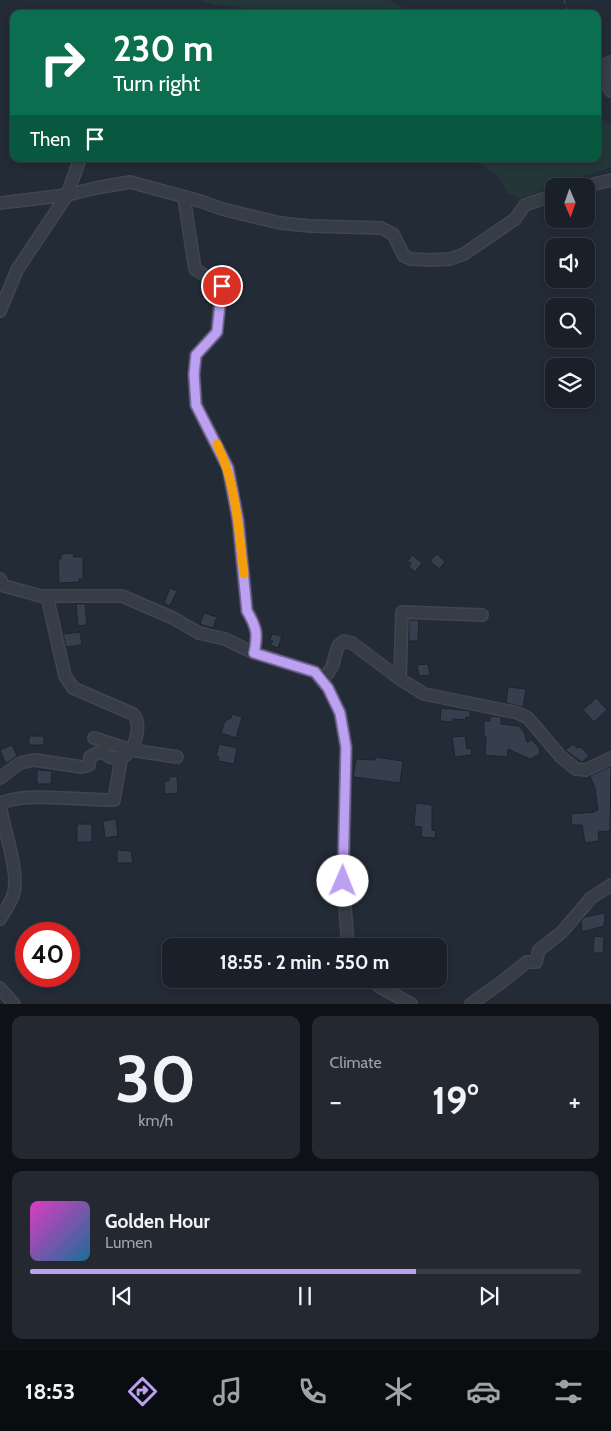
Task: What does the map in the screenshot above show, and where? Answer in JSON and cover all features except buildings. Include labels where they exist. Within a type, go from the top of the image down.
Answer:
[{"type":"street","points":[[611,62],[605,65],[604,68],[605,82],[611,91]]},
{"type":"street","points":[[0,311],[17,270],[67,195],[79,162]]},
{"type":"street","points":[[595,184],[611,180]]},
{"type":"street","points":[[0,203],[67,195],[130,182],[280,223],[310,226],[382,228],[393,234],[404,256],[411,259],[430,260],[450,259],[464,254],[516,219],[525,205],[545,198]]},
{"type":"street","points":[[184,198],[195,269],[222,286],[217,332],[196,355],[194,374],[196,405],[228,468],[234,493],[247,611],[256,625],[257,638],[254,653]]},
{"type":"street","points":[[1,585],[47,596],[122,596],[173,618],[199,633],[225,639],[254,653],[315,672],[328,688],[340,713],[346,747],[343,881],[347,938]]},
{"type":"street","points":[[0,919],[12,900],[15,879],[2,822],[0,804],[7,800],[43,798],[114,800],[121,759],[131,750],[138,726],[136,717],[73,688],[65,676],[47,596]]},
{"type":"street","points":[[400,679],[402,612],[482,615]]},
{"type":"street","points":[[322,681],[332,667],[338,646],[344,640],[352,643],[400,679],[432,697],[518,713],[528,718],[561,757],[576,769],[586,770],[611,758]]},
{"type":"street","points":[[94,738],[131,750],[178,757]]},
{"type":"street","points":[[0,778],[20,763],[34,760],[82,767],[89,765],[90,757],[101,751],[110,757],[121,759]]},
{"type":"street","points":[[471,1004],[528,962],[536,962],[539,950],[562,932],[591,898],[611,885]]},
{"type":"street","points":[[0,988],[14,1004]]},
{"type":"street","points":[[382,988],[411,1004]]},
{"type":"shaded area","points":[[199,0],[390,0],[407,10],[245,10],[240,6],[214,5]]},
{"type":"shaded area","points":[[601,120],[611,124],[611,167],[590,175],[573,178],[545,178],[545,189],[520,199],[508,193],[497,175],[477,162],[601,162]]},
{"type":"slow traffic","points":[[217,444],[228,468],[234,493],[244,574]]},
{"type":"route","points":[[222,286],[217,332],[196,355],[194,374],[196,405],[228,468],[234,493],[247,611],[256,625],[257,638],[254,653],[315,672],[328,688],[340,713],[346,747],[343,881]]}]
